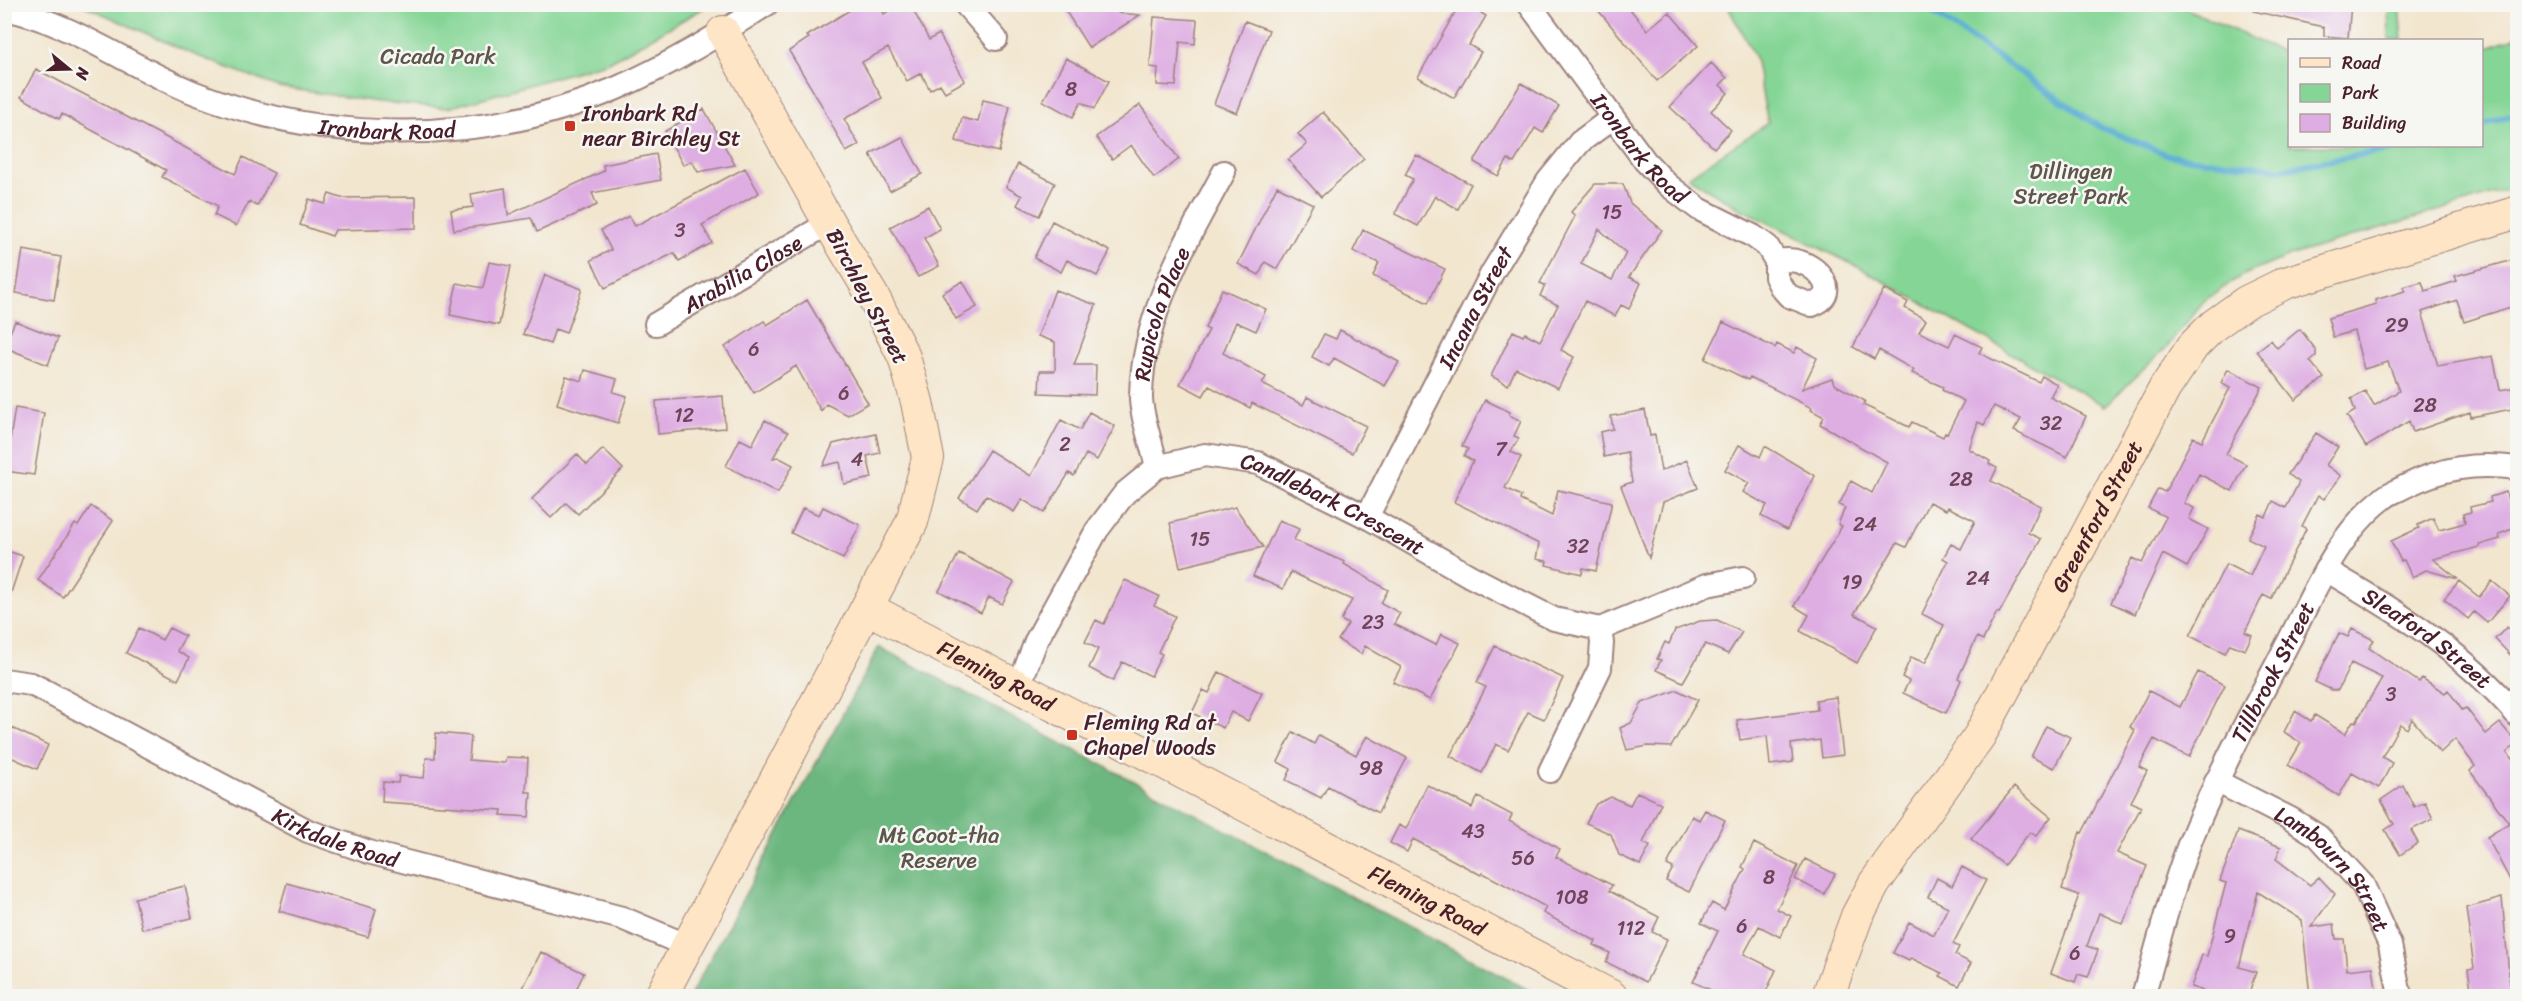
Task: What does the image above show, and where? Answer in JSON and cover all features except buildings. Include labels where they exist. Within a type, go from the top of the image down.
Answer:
[{"type":"street","name":"Ironbark Road","points":[[4,9],[39,18],[160,79],[245,110],[319,126],[394,131],[463,127],[531,116],[615,89],[723,32],[768,4]]},
{"type":"street","points":[[965,4],[996,39]]},
{"type":"street","name":"Ironbark Road","points":[[1529,4],[1645,161],[1668,185],[1699,209],[1753,236],[1767,246],[1776,261]]},
{"type":"street","name":"Birchley Street","points":[[723,32],[829,224],[875,300],[904,357],[917,402],[928,458],[912,522],[867,608]]},
{"type":"street","name":"Incana Street","points":[[1366,517],[1492,273],[1548,181],[1580,142],[1612,118]]},
{"type":"street","name":"Rupicola Place","points":[[1157,467],[1141,397],[1149,332],[1174,264],[1224,172]]},
{"type":"street","name":"Greenford Street","points":[[1828,996],[1857,916],[1874,884],[1980,735],[2165,388],[2193,346],[2214,325],[2246,302],[2285,283],[2517,212]]},
{"type":"street","name":"Arabilia Close","points":[[656,324],[829,224]]},
{"type":"street","name":"Candlebark Crescent","points":[[1019,687],[1036,641],[1097,530],[1125,493],[1157,467],[1205,455],[1258,463],[1366,517],[1470,576],[1554,619],[1600,629]]},
{"type":"street","name":"Tillbrook Street","points":[[2143,996],[2193,833],[2216,781],[2326,570],[2351,530],[2384,497],[2451,468],[2489,465],[2517,468]]},
{"type":"street","name":"Sleaford Street","points":[[2326,570],[2432,635],[2467,664],[2517,716]]},
{"type":"street","points":[[1550,771],[1600,668],[1602,643],[1600,629],[1707,585],[1743,578]]},
{"type":"street","points":[[661,996],[867,608]]},
{"type":"street","name":"Fleming Road","points":[[867,608],[1611,996]]},
{"type":"street","name":"Kirkdale Road","points":[[4,680],[31,684],[308,831],[372,852],[622,918],[688,946]]},
{"type":"street","name":"Lambourn Street","points":[[2216,781],[2291,819],[2318,836],[2348,868],[2362,885],[2390,945],[2400,996]]},
{"type":"green space","name":"Cicada Park","points":[[709,4],[609,62],[448,108],[378,102],[278,87],[190,53],[83,5]]},
{"type":"green space","name":"Dillingen Street Park","points":[[1727,5],[2178,5],[2288,55],[2288,147],[2483,147],[2483,50],[2517,37],[2517,187],[2292,255],[2241,276],[2204,301],[2165,349],[2105,406],[1860,268],[1737,207],[1688,177],[1768,123],[1755,57]]},
{"type":"green space","points":[[2388,5],[2399,5],[2402,39],[2389,39]]},
{"type":"green space","name":"Mt Coot-tha Reserve","points":[[879,647],[1540,996],[690,996]]},
{"type":"waterway","points":[[1921,4],[2100,127],[2171,156],[2281,169],[2405,147]]},
{"type":"waterway","points":[[2483,125],[2518,113]]},
{"type":"place","name":"Ironbark Rd near Birchley St","points":[[570,126]]},
{"type":"place","name":"Fleming Rd at Chapel Woods","points":[[1072,735]]}]
